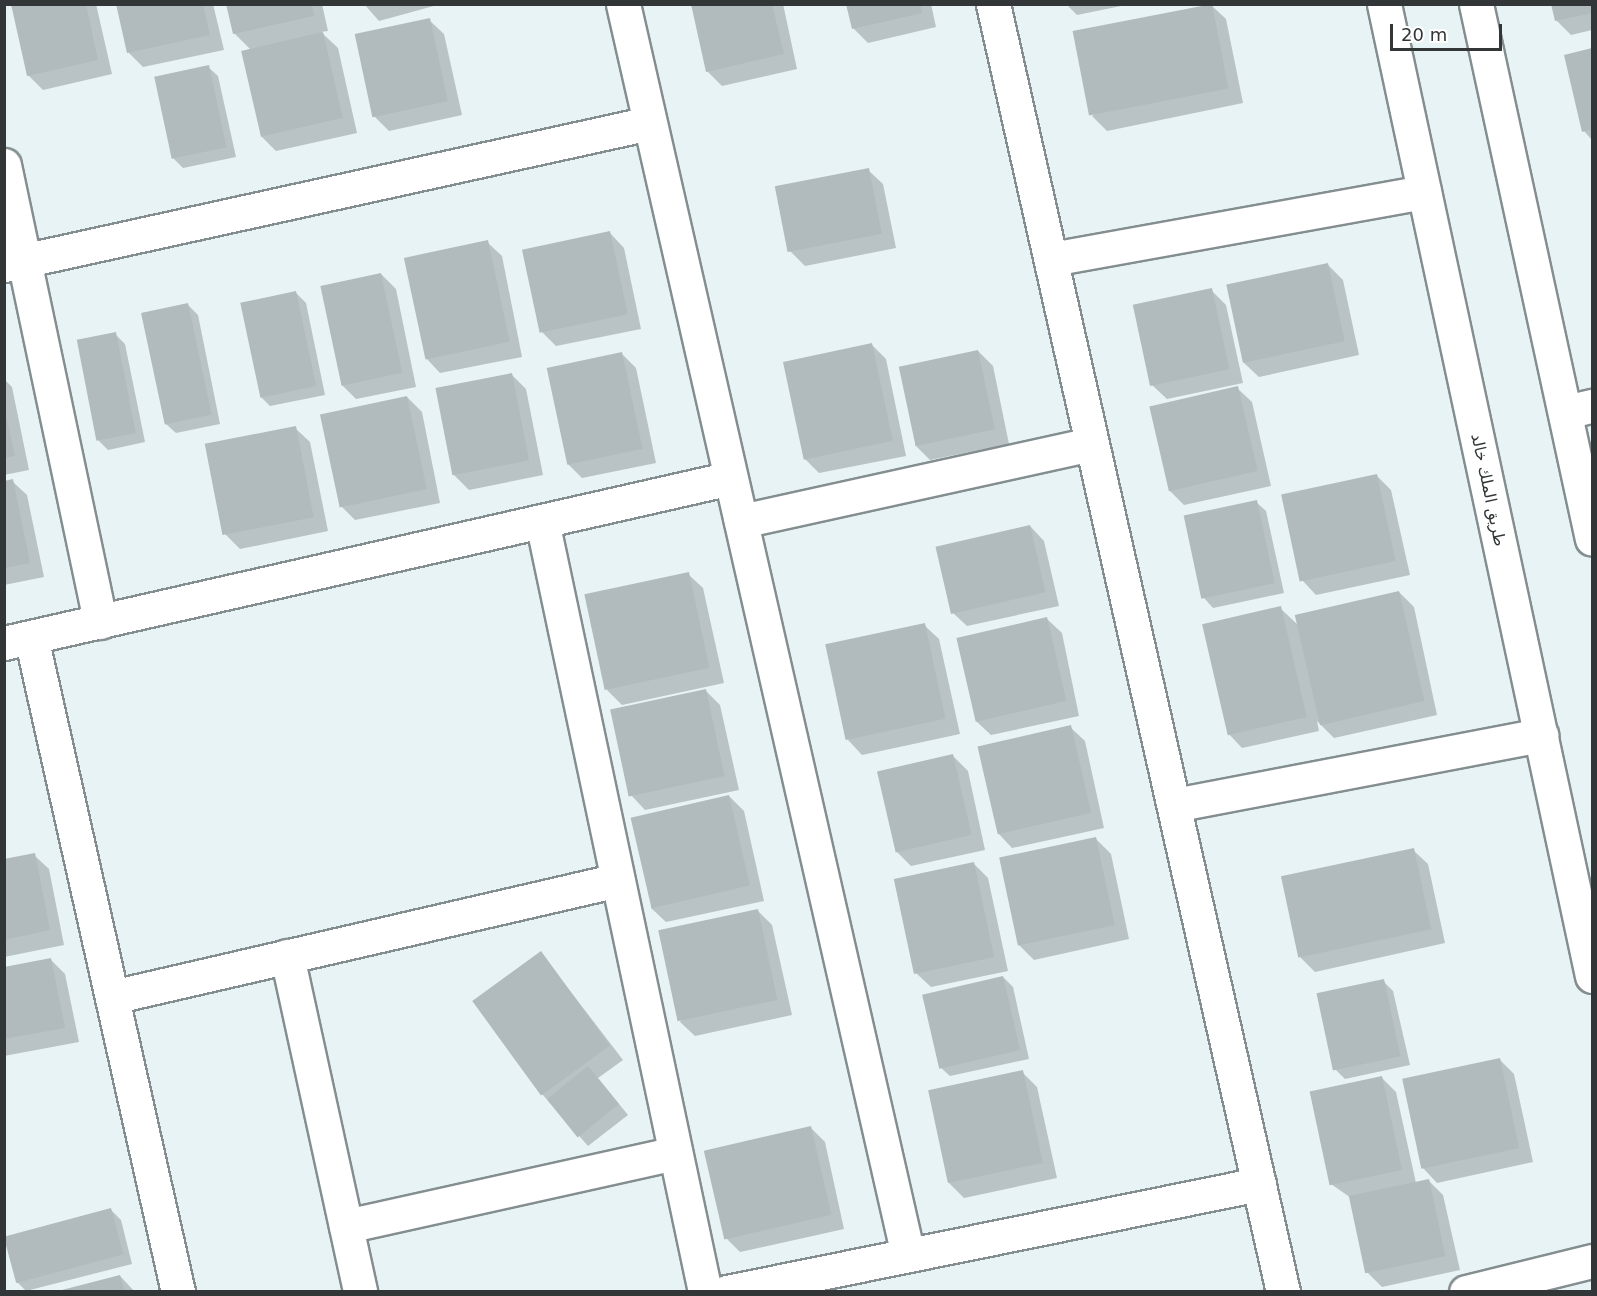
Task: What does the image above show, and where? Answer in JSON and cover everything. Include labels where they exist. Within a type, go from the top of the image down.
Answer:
[{"type":"street","points":[[623,4],[909,1255]]},
{"type":"street","points":[[993,4],[1283,1292]]},
{"type":"street","name":"طريق الملك خالد","points":[[1384,4],[1593,976]]},
{"type":"street","points":[[1476,4],[1579,409],[1593,539]]},
{"type":"street","points":[[15,263],[650,123]]},
{"type":"street","points":[[4,165],[15,263],[100,622]]},
{"type":"street","points":[[1051,259],[1424,192]]},
{"type":"street","points":[[741,521],[1092,444]]},
{"type":"street","points":[[178,1292],[112,997],[18,640],[732,478]]},
{"type":"street","points":[[542,521],[705,1292]]},
{"type":"street","points":[[1174,805],[1540,735]]},
{"type":"street","points":[[112,997],[618,880]]},
{"type":"street","points":[[287,956],[360,1292]]},
{"type":"street","points":[[346,1226],[675,1153]]},
{"type":"street","points":[[727,1292],[1259,1184]]},
{"type":"street","points":[[1466,1292],[1593,1261]]},
{"type":"building","points":[[11,4],[86,4],[98,60],[27,76]]},
{"type":"building","points":[[116,4],[203,4],[210,35],[127,53]]},
{"type":"building","points":[[226,4],[312,4],[314,16],[233,34]]},
{"type":"building","points":[[691,4],[772,4],[784,54],[706,72]]},
{"type":"building","points":[[846,4],[920,4],[922,13],[852,29]]},
{"type":"building","points":[[1212,4],[1228,88],[1089,116],[1073,31]]},
{"type":"building","points":[[1551,4],[1592,4],[1592,13],[1555,21]]},
{"type":"building","points":[[430,18],[448,101],[372,117],[355,34]]},
{"type":"building","points":[[323,32],[343,118],[261,137],[241,51]]},
{"type":"building","points":[[1592,48],[1592,129],[1582,132],[1564,55]]},
{"type":"building","points":[[209,65],[226,147],[172,159],[154,77]]},
{"type":"building","points":[[869,168],[882,234],[788,252],[775,186]]},
{"type":"building","points":[[610,231],[628,314],[540,333],[522,250]]},
{"type":"building","points":[[488,240],[510,342],[426,360],[404,258]]},
{"type":"building","points":[[1328,263],[1345,341],[1243,363],[1226,285]]},
{"type":"building","points":[[381,273],[402,373],[342,386],[320,286]]},
{"type":"building","points":[[1212,288],[1229,369],[1150,386],[1133,305]]},
{"type":"building","points":[[296,291],[316,386],[260,398],[240,303]]},
{"type":"building","points":[[188,303],[212,415],[165,424],[141,313]]},
{"type":"building","points":[[116,332],[136,433],[96,441],[77,340]]},
{"type":"building","points":[[872,343],[893,441],[804,460],[783,362]]},
{"type":"building","points":[[978,350],[995,429],[916,446],[899,367]]},
{"type":"building","points":[[622,352],[643,449],[567,465],[547,368]]},
{"type":"building","points":[[512,373],[529,460],[452,475],[435,388]]},
{"type":"building","points":[[1238,386],[1258,471],[1169,491],[1149,406]]},
{"type":"building","points":[[407,396],[427,489],[340,507],[320,415]]},
{"type":"building","points":[[4,408],[15,456],[4,458]]},
{"type":"building","points":[[296,426],[314,517],[222,535],[205,444]]},
{"type":"building","points":[[1377,474],[1396,561],[1300,581],[1281,494]]},
{"type":"building","points":[[13,479],[30,563],[4,568],[4,481]]},
{"type":"building","points":[[1257,500],[1275,583],[1201,599],[1184,516]]},
{"type":"building","points":[[1030,525],[1046,592],[951,614],[935,547]]},
{"type":"building","points":[[689,572],[709,668],[605,690],[584,594]]},
{"type":"building","points":[[1399,591],[1424,701],[1320,725],[1295,615]]},
{"type":"building","points":[[1281,606],[1307,717],[1228,735],[1202,624]]},
{"type":"building","points":[[1047,617],[1066,701],[976,722],[956,638]]},
{"type":"building","points":[[925,623],[945,719],[846,740],[825,644]]},
{"type":"building","points":[[706,689],[725,776],[629,796],[610,709]]},
{"type":"building","points":[[1071,725],[1091,813],[998,834],[977,747]]},
{"type":"building","points":[[953,754],[972,835],[896,852],[877,772]]},
{"type":"building","points":[[729,795],[750,886],[652,908],[631,818]]},
{"type":"building","points":[[1096,837],[1115,925],[1018,946],[999,858]]},
{"type":"building","points":[[1414,848],[1431,929],[1298,957],[1281,876]]},
{"type":"building","points":[[35,853],[50,930],[4,940],[4,859]]},
{"type":"building","points":[[974,862],[994,957],[914,974],[894,879]]},
{"type":"building","points":[[758,909],[777,1000],[678,1021],[658,930]]},
{"type":"building","points":[[541,951],[610,1046],[541,1096],[472,1001]]},
{"type":"building","points":[[51,958],[65,1028],[4,1039],[4,967]]},
{"type":"building","points":[[1003,976],[1020,1050],[939,1069],[922,995]]},
{"type":"building","points":[[1384,979],[1400,1056],[1333,1071],[1317,993]]},
{"type":"building","points":[[1500,1058],[1519,1148],[1421,1169],[1402,1079]]},
{"type":"building","points":[[588,1066],[619,1104],[578,1137],[547,1099]]},
{"type":"building","points":[[1023,1070],[1043,1163],[948,1183],[928,1090]]},
{"type":"building","points":[[1382,1076],[1402,1170],[1330,1185],[1310,1091]]},
{"type":"building","points":[[811,1126],[831,1215],[724,1239],[704,1151]]},
{"type":"building","points":[[1429,1179],[1445,1256],[1365,1273],[1349,1196]]},
{"type":"building","points":[[111,1208],[123,1254],[16,1283],[4,1237]]},
{"type":"building","points":[[120,1275],[125,1292],[58,1292],[58,1291]]}]
